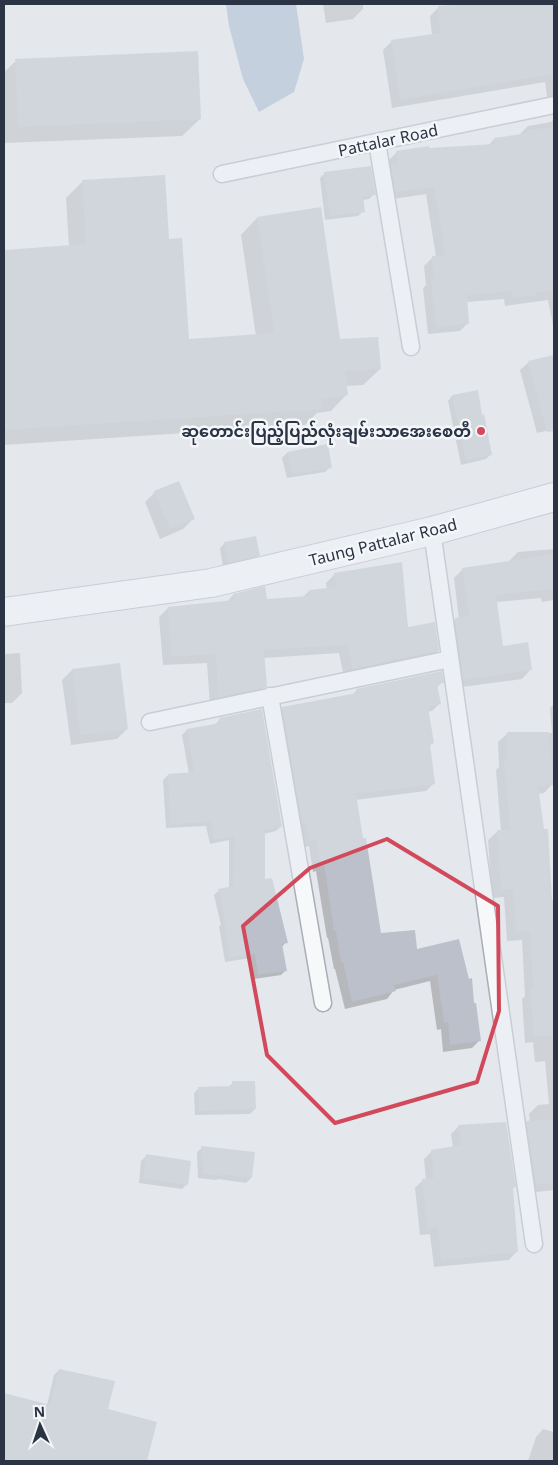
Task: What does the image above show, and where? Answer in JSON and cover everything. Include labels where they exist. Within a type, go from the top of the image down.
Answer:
[{"type":"street","name":"Taung Pattalar Road","points":[[4,612],[211,583],[432,531],[554,497]]},
{"type":"lane","name":"Pattalar Road","points":[[222,174],[554,106]]},
{"type":"lane","points":[[377,142],[411,347]]},
{"type":"lane","points":[[432,531],[534,1244]]},
{"type":"lane","points":[[150,722],[450,659]]},
{"type":"lane","points":[[270,696],[323,1003]]},
{"type":"highlighted area","points":[[387,839],[498,906],[499,1011],[477,1082],[335,1123],[267,1055],[243,926],[310,868]]},
{"type":"water","points":[[226,4],[296,4],[304,59],[294,92],[259,112],[243,79],[229,26]]},
{"type":"building","points":[[465,4],[554,4],[554,74],[400,100],[391,40],[440,33],[438,6]]},
{"type":"building","points":[[198,51],[201,119],[18,127],[15,59]]},
{"type":"building","points":[[554,127],[554,291],[536,292],[536,295],[513,298],[512,291],[467,295],[469,324],[436,327],[431,279],[434,279],[432,256],[445,255],[434,187],[395,192],[391,163],[398,163],[396,151],[429,146],[429,148],[495,144],[494,138],[528,133],[528,130]]},
{"type":"building","points":[[371,166],[376,195],[363,196],[365,212],[330,216],[324,172]]},
{"type":"building","points":[[165,175],[169,239],[182,238],[189,339],[274,333],[257,217],[321,207],[340,339],[378,337],[381,369],[345,371],[348,395],[321,399],[323,409],[4,430],[4,250],[86,244],[82,180]]},
{"type":"building","points":[[554,355],[554,431],[547,432],[528,361]]},
{"type":"building","points":[[478,390],[492,455],[466,460],[452,395]]},
{"type":"building","points":[[328,444],[332,468],[292,474],[287,452]]},
{"type":"building","points":[[179,481],[195,519],[170,529],[154,491]]},
{"type":"building","points":[[256,536],[260,556],[228,563],[224,542]]},
{"type":"building","points":[[554,554],[554,589],[496,595],[503,646],[528,642],[532,670],[463,680],[455,618],[469,616],[462,568]]},
{"type":"building","points":[[402,562],[408,627],[435,622],[439,651],[352,669],[348,645],[264,650],[267,687],[218,697],[216,654],[171,657],[168,607],[234,600],[233,594],[265,586],[267,599],[309,596],[309,590],[336,587],[334,573]]},
{"type":"building","points":[[120,663],[128,729],[80,735],[72,669]]},
{"type":"building","points":[[442,671],[444,683],[437,684],[441,704],[428,707],[434,743],[430,744],[435,784],[356,794],[363,838],[366,838],[381,933],[415,930],[417,949],[459,939],[469,979],[472,978],[474,1003],[476,1003],[481,1041],[450,1045],[448,1022],[444,1023],[437,975],[394,985],[396,991],[352,1002],[343,962],[341,962],[336,931],[334,931],[324,864],[320,865],[316,839],[309,841],[306,822],[302,823],[282,707],[357,693],[356,689]]},
{"type":"building","points":[[262,709],[282,827],[265,830],[265,879],[272,878],[288,943],[282,944],[287,971],[258,975],[255,954],[230,958],[225,920],[218,889],[233,886],[234,836],[214,840],[211,822],[170,824],[168,774],[194,772],[187,729],[220,723],[219,718]]},
{"type":"building","points":[[507,732],[549,732],[554,785],[538,786],[544,829],[548,829],[552,900],[554,900],[554,1036],[534,1035],[530,989],[533,989],[530,931],[516,932],[513,889],[501,890],[497,830],[510,830],[504,760],[507,760]]},
{"type":"building","points":[[232,1081],[255,1081],[256,1109],[199,1111],[198,1087],[232,1086]]},
{"type":"building","points":[[554,1119],[554,1183],[536,1185],[526,1121]]},
{"type":"building","points":[[506,1122],[516,1187],[513,1188],[518,1252],[441,1260],[438,1227],[427,1228],[422,1179],[434,1178],[431,1150],[461,1145],[458,1125]]},
{"type":"building","points":[[201,1146],[255,1152],[252,1178],[223,1174],[223,1176],[203,1174]]},
{"type":"building","points":[[146,1154],[191,1161],[188,1185],[143,1178]]},
{"type":"building","points":[[59,1369],[115,1381],[108,1409],[157,1422],[147,1461],[4,1461],[4,1393],[50,1405]]},
{"type":"place","name":"ဆုတောင်းပြည့်ပြည်လုံးချမ်းသာအေးစေတီ","points":[[481,431]]}]
